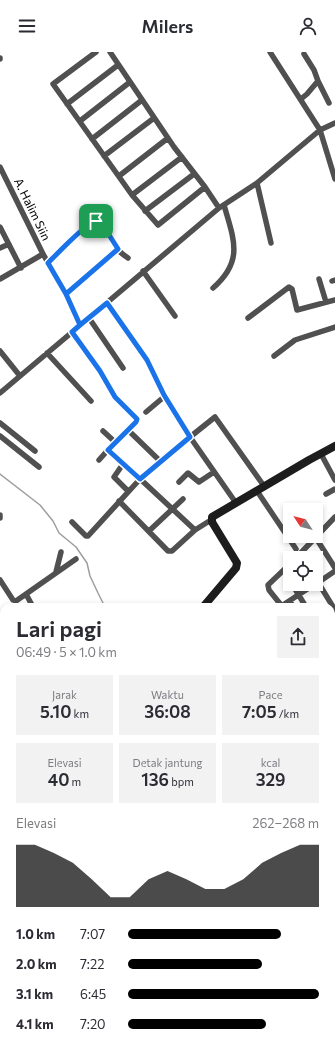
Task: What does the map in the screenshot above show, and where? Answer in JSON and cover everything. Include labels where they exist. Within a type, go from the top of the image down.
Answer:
[{"type":"street","points":[[96,52],[53,84],[132,195],[156,224],[159,225],[205,188]]},
{"type":"street","points":[[110,52],[194,174],[222,207],[233,240],[234,256],[227,273],[214,288]]},
{"type":"street","points":[[270,52],[304,97],[324,128],[335,179]]},
{"type":"street","points":[[304,54],[314,70],[329,103]]},
{"type":"street","points":[[67,104],[118,65]]},
{"type":"street","points":[[304,97],[318,81]]},
{"type":"street","points":[[80,121],[130,82]]},
{"type":"street","points":[[92,138],[142,100]]},
{"type":"street","points":[[104,156],[154,118]]},
{"type":"street","points":[[0,393],[143,271],[222,207],[256,183],[324,128],[335,123]]},
{"type":"street","points":[[119,176],[168,138]]},
{"type":"street","points":[[132,195],[182,157]]},
{"type":"street","name":"A. Halim Siin","points":[[0,167],[3,179],[66,294],[80,325]]},
{"type":"street","points":[[145,210],[194,174]]},
{"type":"street","points":[[256,183],[271,243]]},
{"type":"street","points":[[48,263],[84,228],[94,221],[104,227],[118,249],[128,258]]},
{"type":"street","points":[[0,227],[21,268]]},
{"type":"street","points":[[0,248],[9,244]]},
{"type":"street","points":[[66,294],[118,249]]},
{"type":"street","points":[[0,279],[44,254]]},
{"type":"street","points":[[143,271],[175,316]]},
{"type":"street","points":[[319,279],[326,302]]},
{"type":"street","points":[[248,318],[289,287],[292,289],[297,310],[335,300]]},
{"type":"street","points":[[107,303],[147,360],[165,396],[190,437],[236,503]]},
{"type":"street","points":[[89,318],[123,368]]},
{"type":"street","points":[[274,356],[295,340],[335,327]]},
{"type":"street","points":[[72,332],[100,371],[115,397],[137,419],[136,422],[99,460]]},
{"type":"street","points":[[0,351],[20,376]]},
{"type":"street","points":[[47,353],[91,401]]},
{"type":"street","points":[[146,412],[165,396]]},
{"type":"street","points":[[72,522],[86,536],[88,536],[140,479],[160,461],[214,417],[216,417],[260,488],[296,551]]},
{"type":"street","points":[[0,423],[35,451]]},
{"type":"street","points":[[128,430],[160,461]]},
{"type":"street","points":[[103,431],[115,442]]},
{"type":"street","points":[[0,436],[39,467]]},
{"type":"street","points":[[119,501],[166,550],[170,552],[195,530],[211,520],[213,516],[335,446]]},
{"type":"street","points":[[108,450],[195,530]]},
{"type":"street","points":[[321,454],[335,480]]},
{"type":"street","points":[[123,464],[114,474],[114,477],[128,491]]},
{"type":"street","points":[[179,482],[188,474],[199,482],[214,472]]},
{"type":"street","points":[[326,494],[335,489]]},
{"type":"street","points":[[149,531],[183,499]]},
{"type":"street","points":[[205,603],[236,568],[237,563],[211,520]]},
{"type":"street","points":[[333,520],[335,528]]},
{"type":"street","points":[[323,531],[333,520]]},
{"type":"street","points":[[302,551],[311,543]]},
{"type":"street","points":[[319,543],[335,570],[323,578]]},
{"type":"street","points":[[56,572],[61,552]]},
{"type":"street","points":[[0,580],[14,601],[76,558]]},
{"type":"street","points":[[280,603],[268,587],[270,583],[283,572]]},
{"type":"street","points":[[296,591],[304,603]]},
{"type":"street","points":[[286,603],[304,591]]},
{"type":"street","points":[[322,591],[330,603]]},
{"type":"street","points":[[26,594],[31,603]]},
{"type":"waterway","points":[[0,474],[40,505],[53,521],[59,533],[76,547],[87,563],[90,576],[103,603]]},
{"type":"route","points":[[96,221],[92,221],[48,263],[66,294],[80,325],[72,332],[100,371],[115,397],[137,419],[136,422],[108,450],[140,479],[190,437],[169,404],[147,360],[107,303],[80,325],[69,302],[66,294],[118,249],[104,227],[96,221]]}]
